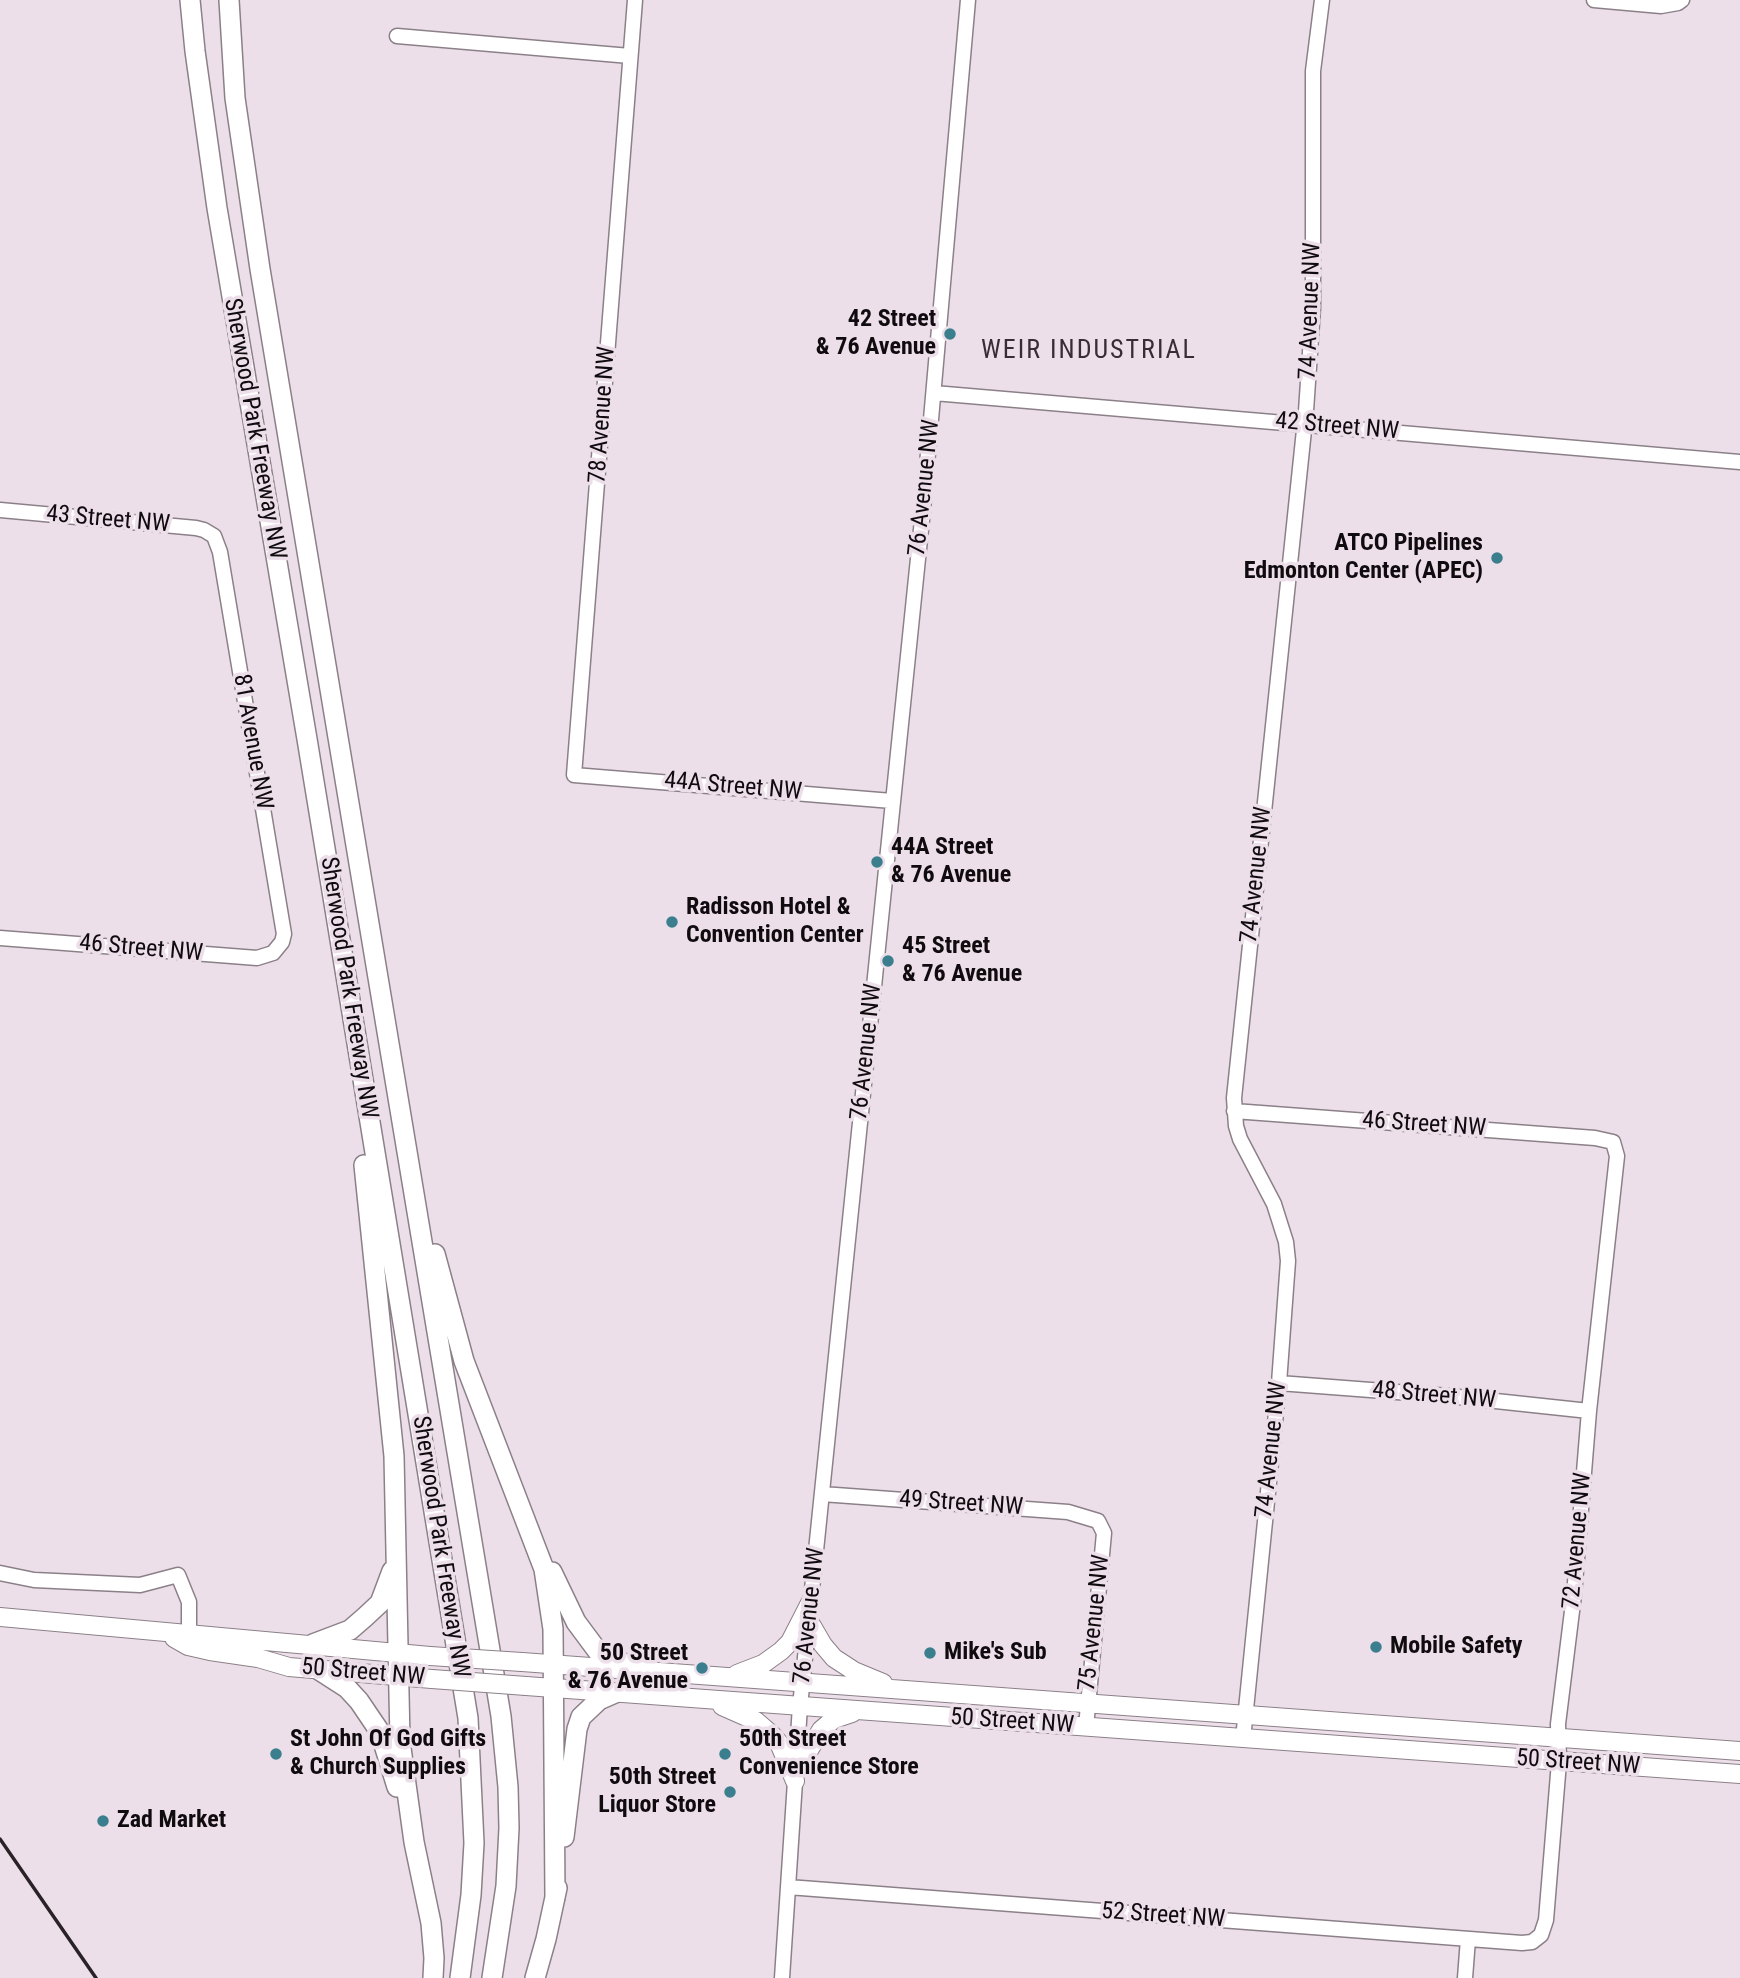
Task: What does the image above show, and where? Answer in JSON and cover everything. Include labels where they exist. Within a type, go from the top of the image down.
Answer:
[{"type":"highway","name":"Sherwood Park Freeway NW","points":[[190,0],[217,208],[468,1718],[474,1843],[471,1895],[460,1978]]},
{"type":"highway","name":"Sherwood Park Freeway NW","points":[[229,0],[235,98],[260,269],[500,1716],[508,1787],[509,1828],[506,1886],[492,1978]]},
{"type":"highway","points":[[367,1109],[362,1146],[391,1431],[397,1553],[400,1741],[410,1817],[430,1923],[433,1978]]},
{"type":"highway","points":[[415,1200],[438,1263],[464,1361],[534,1536],[586,1637],[599,1653],[640,1670]]},
{"type":"highway","points":[[534,1536],[550,1601],[555,1898]]},
{"type":"highway","points":[[313,1644],[350,1630],[380,1603],[397,1553]]},
{"type":"highway","points":[[319,1670],[356,1697],[380,1732],[397,1787],[410,1817]]},
{"type":"highway","points":[[535,1978],[555,1898],[573,1780],[577,1729],[586,1711],[599,1700],[615,1693]]},
{"type":"main road","points":[[728,1677],[763,1664],[781,1651],[790,1642],[811,1601]]},
{"type":"main road","name":"50 Street NW","points":[[0,1617],[164,1633],[289,1667],[319,1670],[1740,1774]]},
{"type":"main road","points":[[809,1621],[834,1658],[854,1671],[899,1689]]},
{"type":"main road","name":"50 Street NW","points":[[189,1640],[313,1644],[430,1656],[1740,1751]]},
{"type":"main road","points":[[709,1700],[763,1726],[779,1743],[795,1777]]},
{"type":"main road","points":[[795,1777],[821,1730],[834,1719],[859,1711]]},
{"type":"street","name":"78 Avenue NW","points":[[574,775],[635,0]]},
{"type":"street","name":"76 Avenue NW","points":[[782,1978],[800,1706],[934,393],[968,0]]},
{"type":"street","name":"74 Avenue NW","points":[[1243,1739],[1287,1282],[1286,1242],[1274,1203],[1240,1139],[1234,1111],[1235,1086],[1305,425],[1313,308],[1313,71],[1322,0]]},
{"type":"street","points":[[1594,0],[1661,6],[1678,4],[1682,0]]},
{"type":"street","points":[[397,36],[631,56]]},
{"type":"street","name":"42 Street NW","points":[[934,393],[1740,462]]},
{"type":"street","name":"43 Street NW","points":[[0,510],[195,528],[214,536]]},
{"type":"street","name":"81 Avenue NW","points":[[214,536],[220,552],[283,925],[282,942],[278,948]]},
{"type":"street","name":"44A Street NW","points":[[574,775],[892,801]]},
{"type":"street","name":"46 Street NW","points":[[0,938],[257,958],[265,957],[278,948]]},
{"type":"street","name":"46 Street NW","points":[[1234,1111],[1595,1138],[1613,1142]]},
{"type":"street","name":"72 Avenue NW","points":[[1538,1938],[1546,1920],[1559,1762],[1557,1737],[1574,1595],[1589,1411],[1617,1156],[1613,1142]]},
{"type":"street","name":"48 Street NW","points":[[1279,1383],[1449,1396],[1589,1411]]},
{"type":"street","name":"49 Street NW","points":[[822,1494],[1068,1512],[1098,1521]]},
{"type":"street","name":"75 Avenue NW","points":[[1086,1727],[1104,1533],[1098,1521]]},
{"type":"street","points":[[0,1573],[34,1580],[140,1585],[178,1575],[189,1602],[189,1640]]},
{"type":"street","name":"52 Street NW","points":[[788,1887],[1468,1939],[1527,1943],[1538,1938]]},
{"type":"street","points":[[1465,1978],[1468,1939]]},
{"type":"railway","points":[[0,1839],[96,1978]]},
{"type":"place","name":"42 Street & 76 Avenue","points":[[950,334]]},
{"type":"place","name":"ATCO Pipelines Edmonton Center (APEC)","points":[[1497,558]]},
{"type":"place","name":"44A Street & 76 Avenue","points":[[877,862]]},
{"type":"place","name":"Radisson Hotel & Convention Center","points":[[672,922]]},
{"type":"place","name":"45 Street & 76 Avenue","points":[[888,961]]},
{"type":"place","name":"Mobile Safety","points":[[1376,1647]]},
{"type":"place","name":"Mike's Sub","points":[[930,1653]]},
{"type":"place","name":"50 Street & 76 Avenue","points":[[702,1668]]},
{"type":"place","name":"St John Of God Gifts & Church Supplies","points":[[276,1754]]},
{"type":"place","name":"50th Street Convenience Store","points":[[725,1754]]},
{"type":"place","name":"50th Street Liquor Store","points":[[730,1792]]},
{"type":"place","name":"Zad Market","points":[[103,1821]]},
{"type":"district","name":"WEIR INDUSTRIAL","points":[[1089,351]]}]
